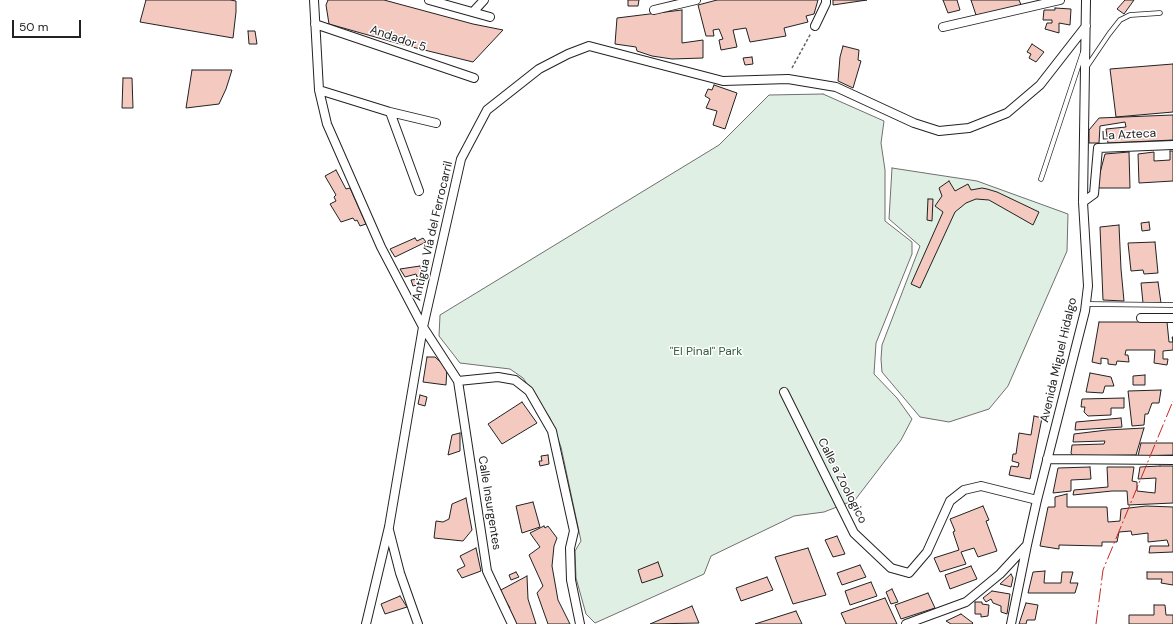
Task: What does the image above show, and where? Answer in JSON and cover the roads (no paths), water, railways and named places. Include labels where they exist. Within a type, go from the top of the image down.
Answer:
[{"type":"street","points":[[314,0],[319,90],[327,124],[374,233],[423,327],[458,381],[498,377],[515,380],[529,391],[552,431],[574,531],[570,548],[571,580],[580,624]]},
{"type":"street","points":[[429,0],[490,17]]},
{"type":"street","points":[[473,12],[484,0]]},
{"type":"street","points":[[654,10],[696,0]]},
{"type":"street","points":[[815,26],[826,0]]},
{"type":"street","points":[[943,27],[1060,0]]},
{"type":"street","name":"Avenida Miguel Hidalgo","points":[[1011,624],[1026,545],[1086,304],[1088,286],[1084,202],[1086,0]]},
{"type":"street","name":"Andador 5","points":[[315,24],[474,78]]},
{"type":"street","name":"Antigua Vía del Ferrocarril","points":[[366,624],[389,527],[423,327],[461,159],[487,110],[539,69],[568,54],[589,46],[723,81],[788,79],[836,87],[914,123],[940,131],[969,128],[1007,113],[1040,85],[1086,26]]},
{"type":"street","points":[[319,90],[390,112],[436,123]]},
{"type":"street","points":[[390,112],[420,191]]},
{"type":"street","name":"La Azteca","points":[[1084,202],[1094,194],[1098,148],[1173,145]]},
{"type":"street","points":[[1141,318],[1173,318]]},
{"type":"street","name":"Calle Insurgentes","points":[[458,381],[487,571],[512,624]]},
{"type":"street","name":"Calle a Zoologico","points":[[784,392],[854,533],[891,568],[909,573],[927,552],[950,501],[964,490],[981,486],[1037,500]]},
{"type":"street","points":[[1047,459],[1173,460]]},
{"type":"street","points":[[389,527],[400,573],[418,624]]},
{"type":"street","points":[[906,624],[966,602],[1000,574],[1026,545]]},
{"type":"lane","points":[[1086,68],[1120,20],[1130,15],[1160,13]]},
{"type":"lane","points":[[1041,179],[1085,44]]},
{"type":"lane","points":[[1086,304],[1173,305]]},
{"type":"park label","name":"\"El Pinal\" Park","points":[[706,352]]}]
